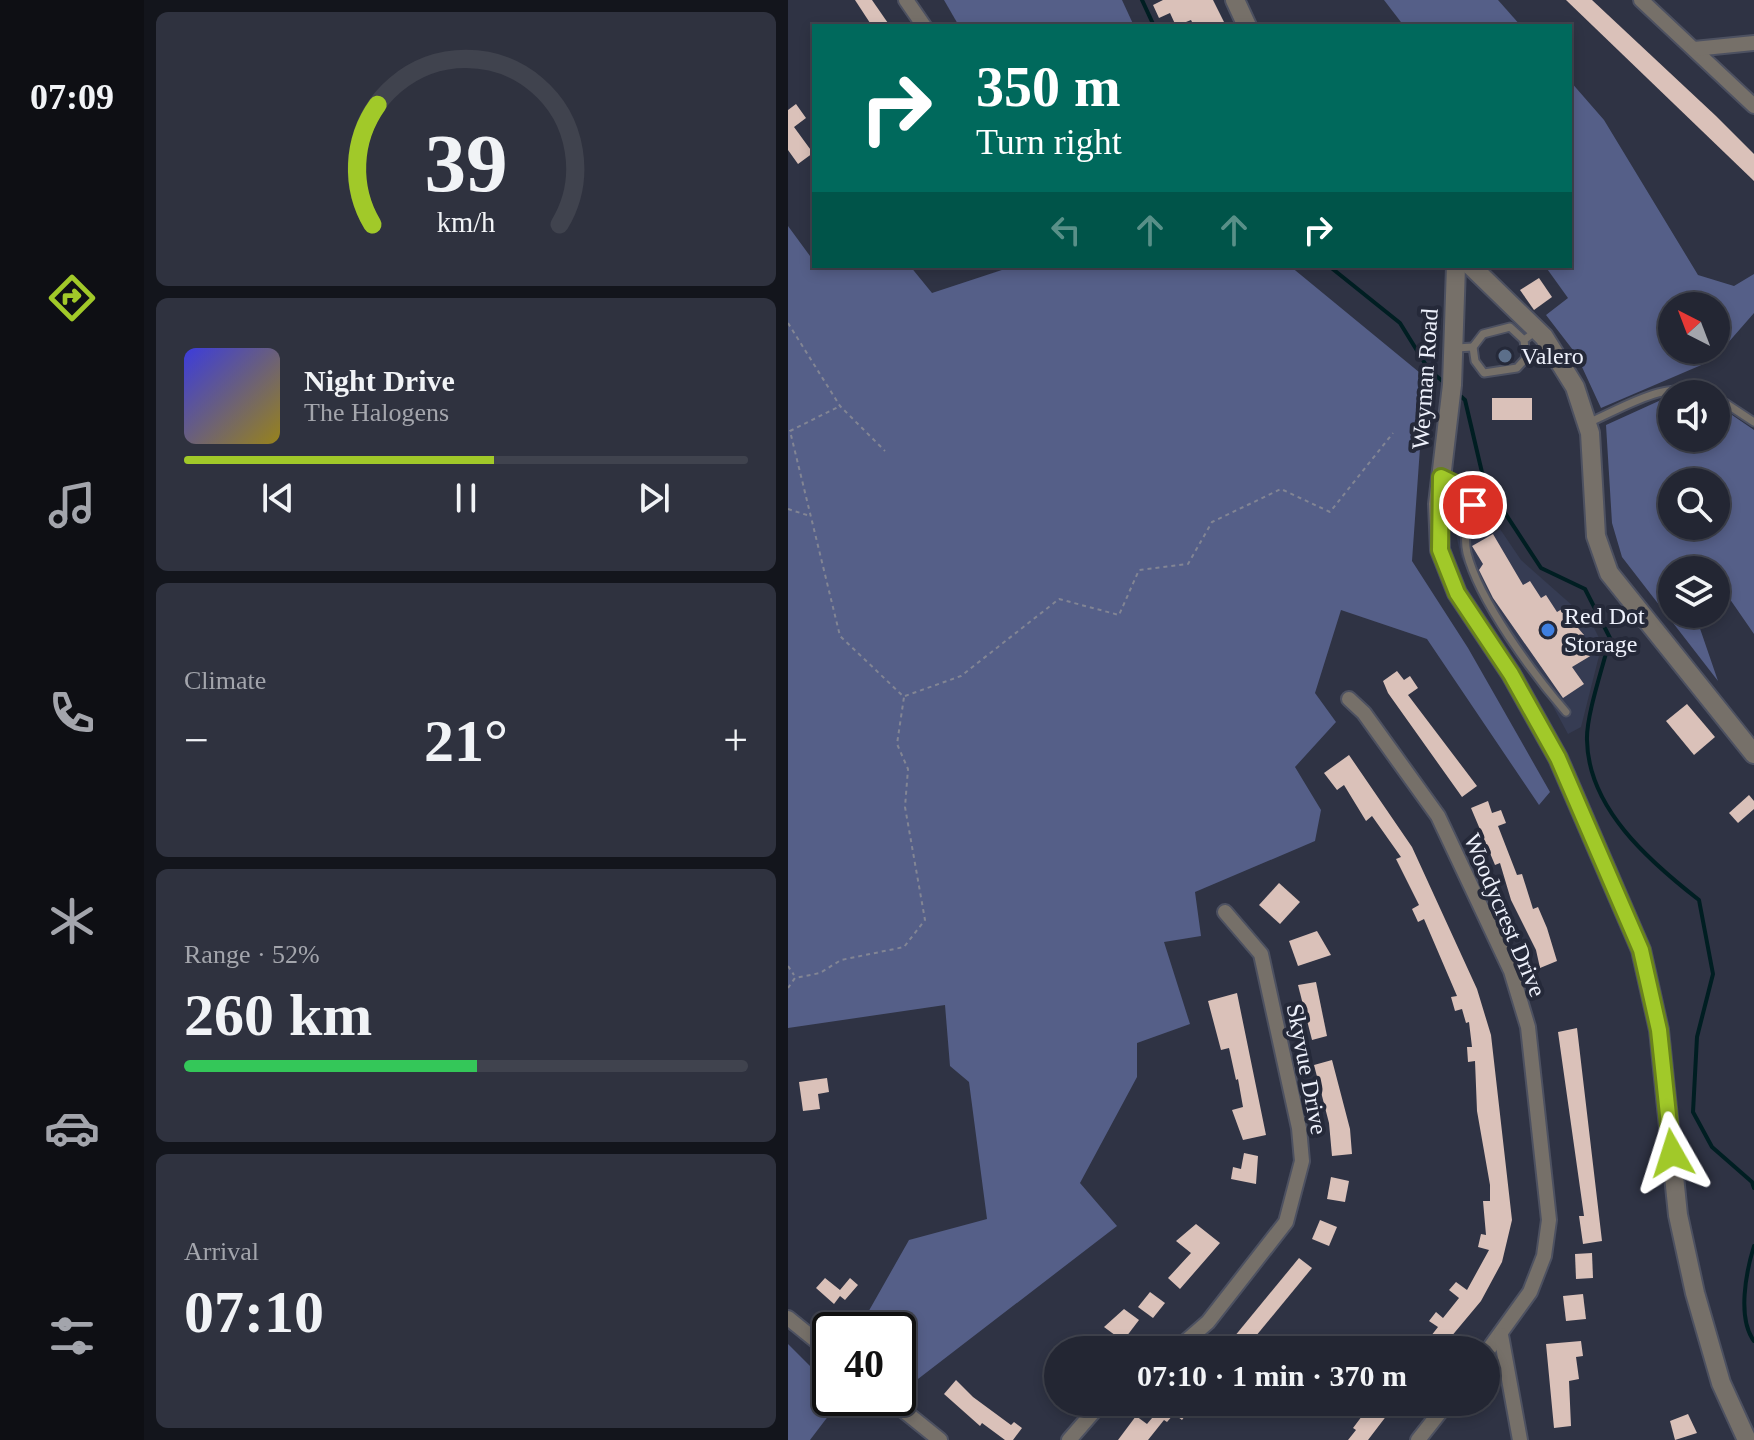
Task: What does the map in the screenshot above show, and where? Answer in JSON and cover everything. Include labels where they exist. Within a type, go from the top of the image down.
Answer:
[{"type":"street","points":[[906,0],[923,24]]},
{"type":"street","points":[[1235,0],[1246,24]]},
{"type":"street","points":[[1641,0],[1754,106]]},
{"type":"street","points":[[1694,49],[1754,43]]},
{"type":"street","name":"Weyman Road","points":[[1456,268],[1449,409],[1441,477],[1440,550],[1457,593],[1511,674],[1558,758],[1641,950],[1659,1030],[1678,1215],[1695,1293],[1721,1383],[1747,1440]]},
{"type":"street","points":[[1473,268],[1575,387],[1588,423],[1596,536],[1609,573],[1754,754]]},
{"type":"street","name":"Woodycrest Drive","points":[[1349,699],[1364,713],[1438,816],[1511,971],[1528,1027],[1549,1220],[1544,1256],[1530,1292],[1501,1335]]},
{"type":"street","name":"Skyvue Drive","points":[[1192,1336],[1208,1322],[1286,1222],[1302,1161],[1299,1128],[1261,954],[1225,912]]},
{"type":"street","points":[[788,1318],[812,1337]]},
{"type":"street","points":[[1501,1335],[1520,1440]]},
{"type":"street","points":[[910,1416],[940,1440]]},
{"type":"street","points":[[1069,1440],[1090,1416]]},
{"type":"street","points":[[1418,1440],[1437,1416]]},
{"type":"lane","points":[[1453,350],[1473,347],[1483,334],[1510,327],[1531,335],[1526,358],[1517,368],[1484,373],[1475,361],[1473,347]]},
{"type":"lane","points":[[1588,423],[1658,393]]},
{"type":"lane","points":[[1730,406],[1754,422]]},
{"type":"lane","points":[[1441,477],[1466,489],[1473,505],[1465,533],[1467,553],[1483,593],[1548,691],[1566,712]]},
{"type":"path","points":[[788,323],[840,406],[885,451]]},
{"type":"path","points":[[840,406],[789,430],[840,636],[904,697]]},
{"type":"path","points":[[904,697],[961,676],[1059,599],[1119,615],[1139,570],[1188,564],[1212,522],[1281,489],[1330,512],[1393,433]]},
{"type":"path","points":[[788,509],[811,517]]},
{"type":"path","points":[[788,988],[795,978],[820,973],[841,960],[904,947],[925,920],[905,807],[908,769],[897,744],[904,697]]},
{"type":"path","points":[[788,966],[795,978]]},
{"type":"shaded area","points":[[944,0],[1122,0],[1133,24],[958,24]]},
{"type":"shaded area","points":[[1384,0],[1498,0],[1519,24],[1402,24]]},
{"type":"shaded area","points":[[1572,83],[1604,120],[1698,275],[1734,286],[1754,274],[1754,313],[1730,341],[1730,292],[1658,292],[1658,364],[1704,364],[1666,380],[1658,380],[1658,384],[1601,408],[1576,354],[1546,315],[1568,298],[1546,268],[1572,268]]},
{"type":"shaded area","points":[[788,226],[812,256],[812,268],[912,268],[932,293],[1008,268],[1292,268],[1425,377],[1412,561],[1468,648],[1550,792],[1539,805],[1427,639],[1341,610],[1315,693],[1336,722],[1295,767],[1321,810],[1315,841],[1195,892],[1201,936],[1164,942],[1190,1024],[1137,1043],[1137,1077],[1080,1183],[1117,1226],[916,1381],[916,1312],[868,1312],[909,1240],[987,1219],[969,1082],[950,1066],[945,1005],[788,1028]]},
{"type":"shaded area","points":[[1658,401],[1658,452],[1730,452],[1730,414],[1754,430],[1754,634],[1730,599],[1730,556],[1658,556],[1658,604],[1622,557],[1612,523],[1606,425]]},
{"type":"shaded area","name":"Red Dot Storage","points":[[1500,529],[1521,560],[1591,622],[1599,638],[1600,652],[1581,727],[1568,734],[1547,695],[1483,603],[1461,557],[1456,534],[1487,531],[1490,535]]},
{"type":"shaded area","points":[[1677,628],[1700,628],[1718,681]]},
{"type":"shaded area","points":[[788,1344],[812,1368],[812,1416],[828,1416],[810,1440],[788,1440]]},
{"type":"building","points":[[855,0],[872,0],[889,24],[871,24]]},
{"type":"building","points":[[1163,0],[1213,0],[1224,22],[1193,24],[1191,20],[1175,24],[1170,13],[1159,18],[1153,5]]},
{"type":"building","points":[[1566,0],[1592,0],[1716,116],[1754,154],[1754,181]]},
{"type":"building","points":[[796,104],[806,118],[794,127],[812,154],[798,164],[788,150],[788,110]]},
{"type":"building","points":[[1539,278],[1552,297],[1534,310],[1520,290]]},
{"type":"building","points":[[1492,398],[1532,398],[1532,420],[1492,420]]},
{"type":"building","points":[[1493,534],[1523,585],[1530,581],[1541,598],[1546,595],[1557,612],[1562,609],[1584,635],[1580,637],[1592,655],[1572,667],[1584,684],[1563,698],[1493,598],[1479,570],[1483,564],[1472,546]]},
{"type":"building","points":[[1397,671],[1404,680],[1410,676],[1418,688],[1408,695],[1477,786],[1462,797],[1388,693],[1383,681]]},
{"type":"building","points":[[1687,704],[1715,737],[1694,755],[1666,721]]},
{"type":"building","points":[[1349,755],[1412,847],[1477,989],[1491,1035],[1512,1220],[1502,1262],[1481,1301],[1452,1336],[1431,1336],[1438,1327],[1429,1321],[1436,1312],[1443,1318],[1459,1298],[1449,1290],[1456,1282],[1467,1290],[1489,1250],[1478,1247],[1481,1234],[1486,1235],[1483,1201],[1490,1201],[1490,1185],[1477,1111],[1475,1061],[1468,1062],[1467,1047],[1472,1047],[1469,1022],[1466,1023],[1462,1009],[1455,1011],[1451,997],[1457,996],[1424,919],[1418,922],[1412,909],[1419,905],[1396,859],[1401,857],[1372,816],[1366,821],[1344,785],[1337,790],[1324,773]]},
{"type":"building","points":[[1749,795],[1754,801],[1754,809],[1738,823],[1729,813]]},
{"type":"building","points":[[1488,801],[1492,813],[1501,810],[1506,823],[1498,826],[1517,875],[1522,874],[1533,909],[1538,907],[1547,928],[1557,961],[1540,968],[1536,950],[1511,900],[1500,863],[1495,865],[1471,808]]},
{"type":"building","points":[[1279,883],[1300,902],[1280,924],[1259,905]]},
{"type":"building","points":[[1317,931],[1331,955],[1298,966],[1289,941]]},
{"type":"building","points":[[1316,982],[1327,1036],[1312,1040],[1298,985]]},
{"type":"building","points":[[1237,993],[1266,1135],[1243,1140],[1232,1110],[1243,1107],[1238,1079],[1229,1048],[1221,1050],[1208,1001]]},
{"type":"building","points":[[1577,1028],[1602,1241],[1583,1244],[1579,1216],[1584,1216],[1558,1032]]},
{"type":"building","points":[[1332,1060],[1350,1129],[1352,1154],[1332,1156],[1329,1123],[1314,1065]]},
{"type":"building","points":[[827,1078],[829,1092],[818,1094],[820,1109],[803,1111],[799,1082]]},
{"type":"building","points":[[1244,1153],[1258,1156],[1256,1184],[1231,1179],[1233,1167],[1241,1169]]},
{"type":"building","points":[[1331,1177],[1349,1181],[1345,1202],[1327,1199]]},
{"type":"building","points":[[1320,1220],[1337,1227],[1329,1246],[1312,1239]]},
{"type":"building","points":[[1196,1224],[1220,1243],[1180,1289],[1168,1278],[1191,1253],[1176,1241]]},
{"type":"building","points":[[1592,1253],[1593,1278],[1576,1279],[1575,1254]]},
{"type":"building","points":[[1299,1258],[1312,1268],[1256,1336],[1235,1336]]},
{"type":"building","points":[[825,1278],[840,1290],[850,1278],[858,1285],[845,1300],[840,1296],[834,1304],[816,1288]]},
{"type":"building","points":[[1150,1292],[1165,1303],[1153,1318],[1138,1307]]},
{"type":"building","points":[[1583,1294],[1586,1319],[1566,1321],[1563,1296]]},
{"type":"building","points":[[1124,1309],[1139,1320],[1127,1336],[1116,1336],[1104,1327]]},
{"type":"building","points":[[1581,1341],[1583,1356],[1576,1357],[1579,1379],[1569,1381],[1571,1426],[1554,1428],[1546,1344]]},
{"type":"building","points":[[956,1380],[1011,1425],[1014,1422],[1022,1428],[1013,1440],[1005,1440],[982,1423],[980,1426],[944,1394]]},
{"type":"building","points":[[1688,1414],[1697,1433],[1675,1440],[1670,1421]]},
{"type":"building","points":[[1136,1416],[1147,1424],[1154,1416],[1172,1416],[1167,1422],[1164,1420],[1148,1440],[1118,1440]]},
{"type":"building","points":[[1362,1416],[1386,1416],[1368,1440],[1348,1440],[1356,1430],[1353,1428]]},
{"type":"waterway","points":[[1142,0],[1153,24]]},
{"type":"waterway","points":[[1331,268],[1400,323],[1429,370],[1446,384]]},
{"type":"waterway","points":[[1456,392],[1465,400],[1484,481],[1541,568],[1585,589],[1610,638],[1589,717],[1587,740],[1590,765],[1598,788],[1625,831],[1661,868],[1699,900],[1713,974],[1697,1037],[1693,1112],[1712,1147],[1752,1182],[1754,1188]]},
{"type":"waterway","points":[[1754,1246],[1744,1308],[1754,1341]]},
{"type":"place","name":"Valero","points":[[1505,356]]},
{"type":"place","name":"Red Dot Storage","points":[[1548,630]]},
{"type":"route","points":[[1473,505],[1466,489],[1441,477],[1438,504],[1440,550],[1457,593],[1511,674],[1558,758],[1641,950],[1659,1030],[1672,1153]]}]
